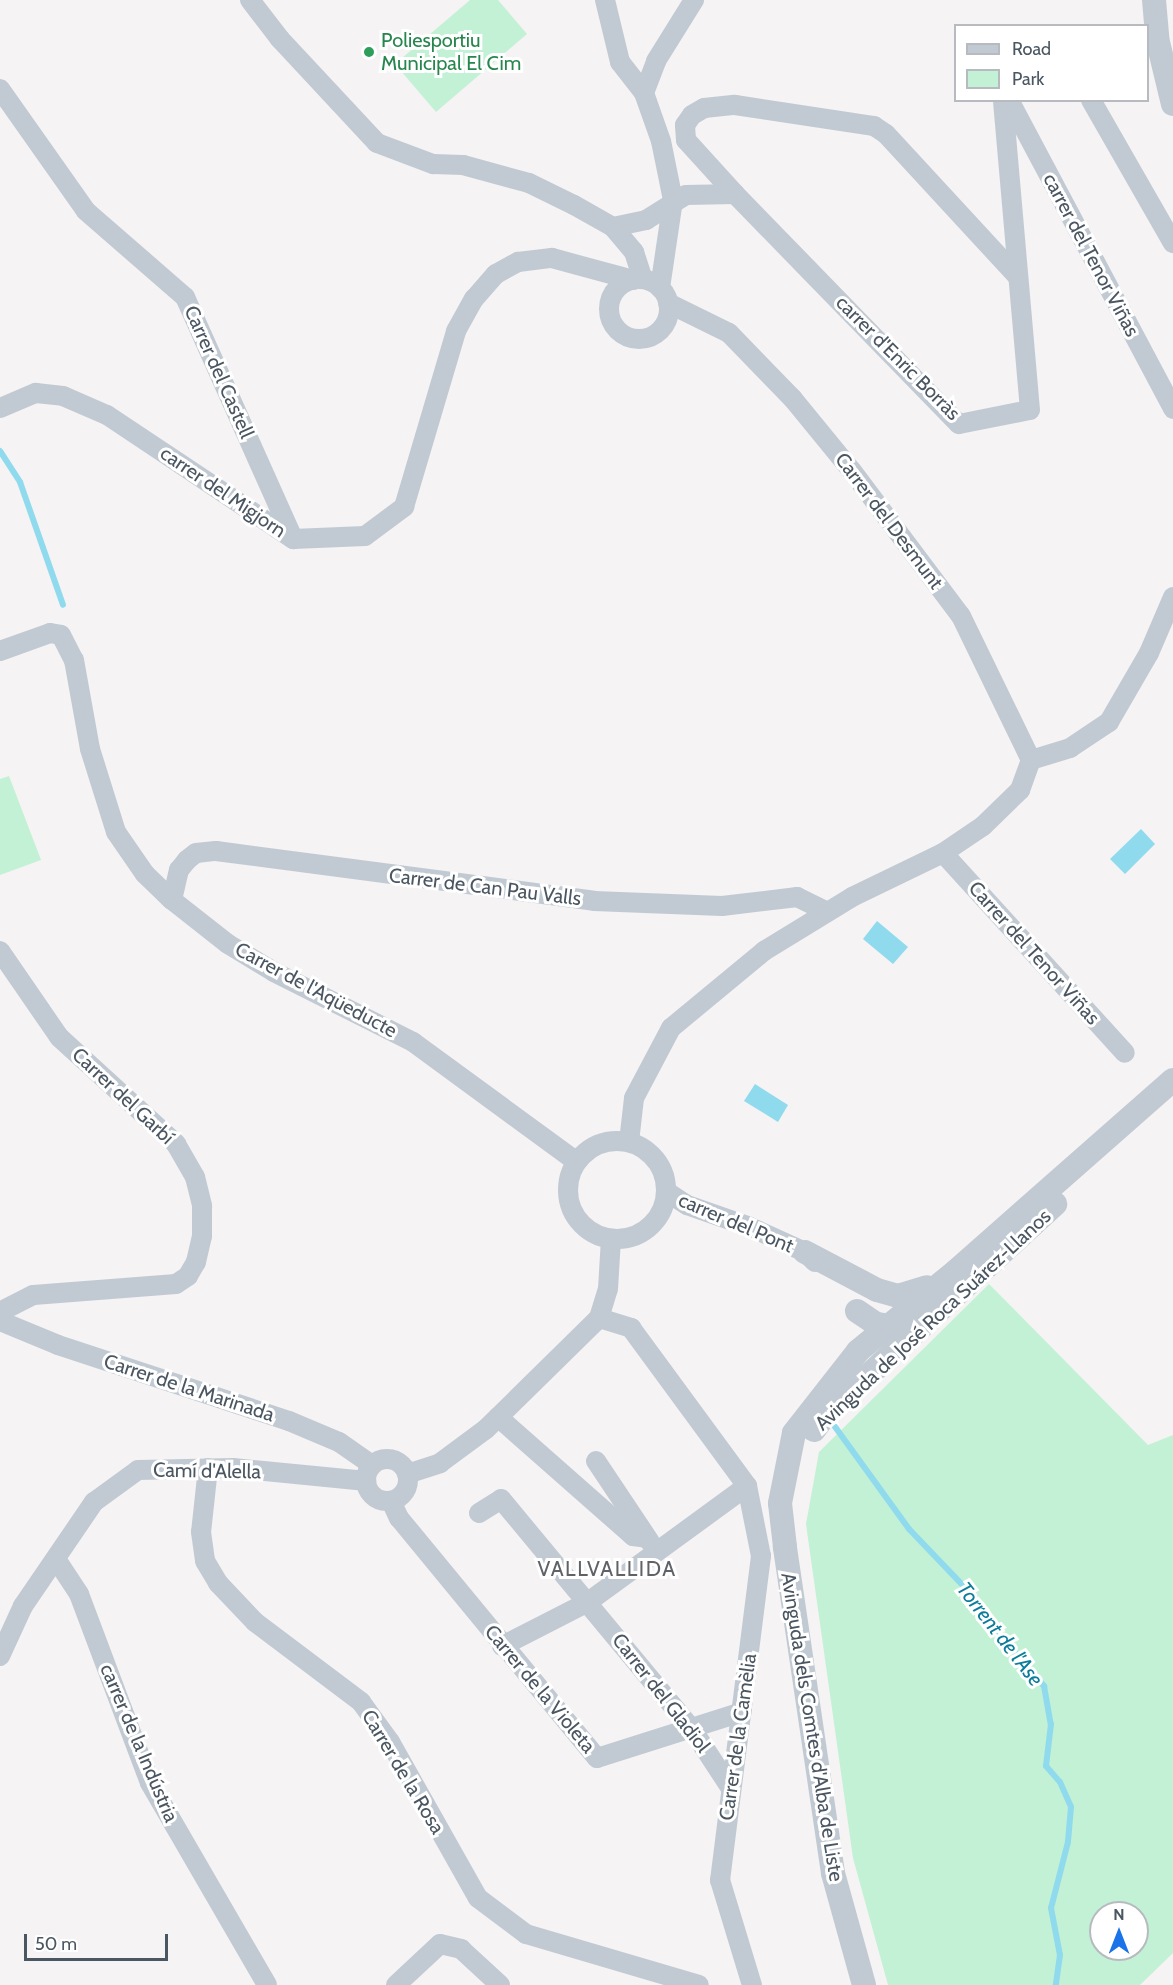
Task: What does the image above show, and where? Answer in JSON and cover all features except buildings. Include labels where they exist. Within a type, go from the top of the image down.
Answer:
[{"type":"street","points":[[250,0],[280,39],[377,143],[433,164],[463,165],[530,183],[613,227],[628,245],[651,287],[664,326]]},
{"type":"street","points":[[605,0],[620,62],[644,93],[661,141],[673,200],[651,287]]},
{"type":"street","points":[[644,93],[656,61],[694,0]]},
{"type":"street","points":[[1154,0],[1157,38],[1173,104]]},
{"type":"street","name":"Carrer del Castell","points":[[0,89],[86,211],[185,297],[293,539]]},
{"type":"street","name":"carrer d'Enric Borràs","points":[[735,194],[959,424],[1030,410],[1003,102]]},
{"type":"street","name":"carrer del Tenor Viñas","points":[[1010,102],[1173,409]]},
{"type":"street","points":[[1091,102],[1173,243]]},
{"type":"street","points":[[735,194],[686,141],[685,125],[704,108],[735,105],[874,126],[886,134],[1017,276]]},
{"type":"street","points":[[613,227],[646,220],[673,200],[709,192],[735,194]]},
{"type":"street","points":[[603,270],[628,245]]},
{"type":"street","name":"carrer del Migjorn","points":[[0,408],[36,393],[63,396],[106,415],[293,539],[365,536],[404,507],[456,331],[474,299],[496,274],[518,262],[552,258],[603,270],[651,287]]},
{"type":"street","points":[[575,264],[596,281],[609,303],[612,323],[627,337],[648,338],[664,326],[700,320]]},
{"type":"street","points":[[609,303],[618,288],[651,287],[700,320]]},
{"type":"street","name":"Carrer del Desmunt","points":[[700,320],[729,333],[793,399],[859,480],[961,616],[1031,760]]},
{"type":"street","points":[[629,1142],[634,1098],[670,1028],[764,951],[828,912],[944,853],[983,826],[1020,790],[1031,760],[1070,748],[1109,722],[1149,653],[1173,597]]},
{"type":"street","name":"Carrer de l'Aqüeducte","points":[[0,651],[50,633],[61,635],[75,660],[90,749],[116,832],[145,874],[172,900],[228,944],[274,972],[413,1042],[576,1162]]},
{"type":"street","name":"Carrer de Can Pau Valls","points":[[172,900],[179,870],[187,860],[196,853],[216,851],[594,900],[722,906],[797,897],[828,912]]},
{"type":"street","name":"Carrer del Tenor Viñas","points":[[944,853],[1125,1053]]},
{"type":"street","name":"Carrer del Garbí","points":[[0,951],[59,1037],[176,1144],[195,1177],[202,1206],[202,1236],[196,1262],[188,1276],[176,1284],[33,1295],[0,1312]]},
{"type":"street","name":"Avinguda de José Roca Suárez-Llanos","points":[[786,1466],[794,1433],[858,1351],[956,1271],[1173,1080]]},
{"type":"street","name":"Avinguda de José Roca Suárez-Llanos","points":[[786,1466],[826,1414],[1173,1095]]},
{"type":"street","points":[[629,1142],[657,1160],[667,1192],[661,1212],[648,1229],[635,1236],[610,1239],[591,1232],[571,1207],[568,1192],[576,1162],[599,1144],[629,1142]]},
{"type":"street","name":"carrer del Pont","points":[[667,1192],[687,1205],[750,1227],[805,1252],[832,1277]]},
{"type":"street","points":[[408,1474],[440,1463],[498,1418],[599,1318],[608,1289],[610,1239]]},
{"type":"street","points":[[857,1311],[876,1324],[914,1321],[992,1251],[1009,1247]]},
{"type":"street","points":[[805,1252],[877,1290],[898,1296],[914,1294],[956,1271]]},
{"type":"street","points":[[832,1277],[845,1288],[857,1311],[858,1351]]},
{"type":"street","points":[[826,1414],[858,1372],[891,1340],[892,1308],[877,1290]]},
{"type":"street","points":[[502,1646],[588,1602],[651,1545],[747,1486],[631,1328],[599,1318]]},
{"type":"street","name":"Carrer de la Marinada","points":[[0,1321],[58,1345],[289,1421],[339,1442],[369,1473]]},
{"type":"street","points":[[498,1418],[633,1536],[651,1545]]},
{"type":"street","points":[[392,1459],[408,1474],[405,1491],[391,1501],[376,1498],[369,1473],[392,1459]]},
{"type":"street","points":[[596,1461],[651,1545]]},
{"type":"street","name":"Avinguda dels Comtes d'Alba de Liste","points":[[786,1466],[780,1503],[832,1874],[864,1985]]},
{"type":"street","name":"Camí d'Alella","points":[[0,1656],[23,1606],[94,1502],[138,1470],[208,1468],[369,1473]]},
{"type":"street","name":"Carrer de la Rosa","points":[[208,1468],[201,1532],[205,1561],[218,1583],[255,1622],[361,1702],[390,1742],[478,1898],[526,1934],[699,1985]]},
{"type":"street","points":[[586,1495],[610,1483]]},
{"type":"street","name":"Carrer de la Camèlia","points":[[747,1486],[761,1556],[720,1880],[752,1985]]},
{"type":"street","points":[[479,1513],[501,1499],[588,1602]]},
{"type":"street","name":"Carrer de la Violeta","points":[[391,1501],[399,1518],[502,1646],[597,1758],[742,1712]]},
{"type":"street","name":"carrer de la Indústria","points":[[56,1559],[79,1594],[150,1783],[267,1985]]},
{"type":"street","name":"Carrer del Gladiol","points":[[588,1602],[692,1729],[730,1787]]},
{"type":"street","points":[[396,1985],[440,1944],[462,1950],[500,1985]]},
{"type":"green space","points":[[470,0],[498,0],[527,34],[436,112],[395,64]]},
{"type":"green space","points":[[9,776],[41,860],[0,875],[0,779]]},
{"type":"green space","points":[[989,1284],[1148,1445],[1173,1435],[1173,1953],[1140,1985],[888,1985],[853,1858],[806,1524],[819,1452]]},
{"type":"water","points":[[1141,829],[1155,844],[1125,874],[1110,859]]},
{"type":"water","points":[[877,921],[908,947],[893,964],[863,939]]},
{"type":"water","points":[[755,1084],[788,1105],[778,1122],[744,1101]]},
{"type":"waterway","name":"Torrent de l'Ase","points":[[0,451],[20,482],[63,605]]},
{"type":"waterway","name":"Torrent de l'Ase","points":[[833,1424],[909,1529],[976,1599],[978,1610],[1044,1686],[1051,1724],[1046,1766],[1060,1782],[1071,1807],[1068,1842],[1051,1908],[1060,1955],[1056,1985]]},
{"type":"place","name":"Poliesportiu Municipal El Cim","points":[[369,52]]},
{"type":"district","name":"VALLVALLIDA","points":[[607,1569]]}]
